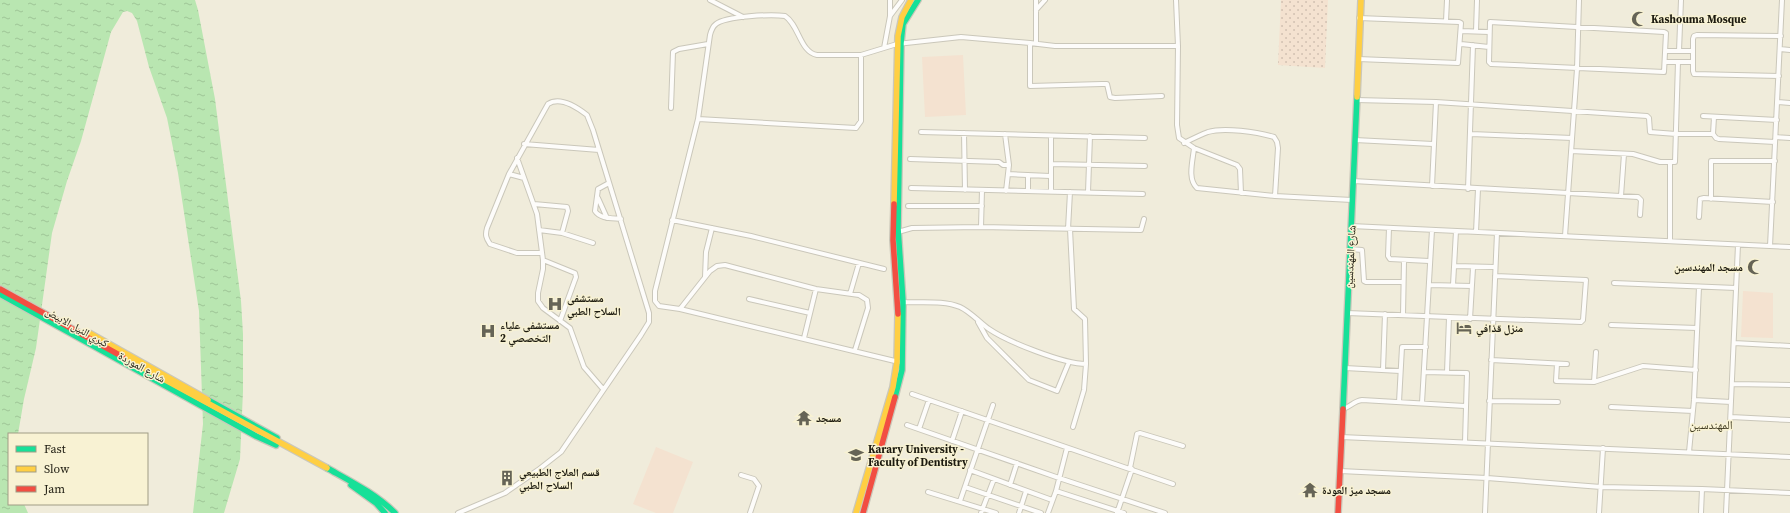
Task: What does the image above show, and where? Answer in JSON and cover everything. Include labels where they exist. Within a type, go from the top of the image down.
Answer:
[{"type":"main road","points":[[863,513],[868,482],[900,362],[903,302],[898,232],[898,27],[901,18],[911,0]]},
{"type":"main road","points":[[900,362],[894,240],[899,44],[903,24],[918,0]]},
{"type":"main road","name":"شارع المهندسين","points":[[1338,513],[1360,0]]},
{"type":"main road","name":"كبري النيل الابيض","points":[[0,284],[258,431]]},
{"type":"main road","name":"شارع الموردة","points":[[0,289],[258,431],[276,437],[284,446],[381,500],[395,513]]},
{"type":"main road","name":"كبري النيل الابيض","points":[[0,294],[258,431]]},
{"type":"main road","name":"شارع الموردة","points":[[258,431],[272,444],[284,446]]},
{"type":"main road","name":"شارع الموردة","points":[[340,477],[376,503],[385,513]]},
{"type":"main road","points":[[856,513],[868,482]]},
{"type":"street","points":[[710,0],[744,17]]},
{"type":"street","points":[[884,48],[890,16],[890,0]]},
{"type":"street","points":[[890,16],[902,0]]},
{"type":"street","points":[[1036,0],[1036,44]]},
{"type":"street","points":[[1036,10],[1045,0]]},
{"type":"street","points":[[1176,0],[1178,46],[1177,125],[1179,138],[1184,143],[1194,148],[1237,165],[1240,169],[1241,193]]},
{"type":"street","points":[[1446,21],[1447,0]]},
{"type":"street","points":[[1476,31],[1477,0]]},
{"type":"street","points":[[1565,236],[1579,0]]},
{"type":"street","points":[[1679,50],[1681,0]]},
{"type":"street","points":[[1770,246],[1782,0]]},
{"type":"street","points":[[900,362],[855,350],[680,309],[659,306],[656,304],[654,297],[698,119],[708,44],[711,31],[716,24],[726,20],[744,17],[785,16],[793,23],[806,47],[811,53],[817,55],[861,55],[899,44],[961,37],[1055,46],[1178,46]]},
{"type":"street","points":[[1358,59],[1458,63],[1461,44],[1460,22],[1360,18]]},
{"type":"street","points":[[1490,22],[1664,32],[1666,33],[1664,72],[1491,64],[1489,62],[1489,32],[1490,22]]},
{"type":"street","points":[[1461,31],[1489,32]]},
{"type":"street","points":[[1779,76],[1694,74],[1692,62],[1693,38],[1696,35],[1780,36]]},
{"type":"street","points":[[1030,43],[1030,86],[1107,84],[1110,97],[1162,96]]},
{"type":"street","points":[[671,108],[673,52],[679,49],[708,44]]},
{"type":"street","points":[[1461,44],[1489,47]]},
{"type":"street","points":[[1468,188],[1473,45]]},
{"type":"street","points":[[1780,50],[1790,50]]},
{"type":"street","points":[[1666,51],[1693,51]]},
{"type":"street","points":[[698,119],[856,128],[861,120],[861,55]]},
{"type":"street","points":[[1665,62],[1692,62]]},
{"type":"street","points":[[1571,151],[1637,154],[1660,162],[1673,163],[1675,160],[1678,62]]},
{"type":"street","points":[[1356,100],[1436,102],[1647,116],[1649,118],[1649,132],[1713,134]]},
{"type":"street","points":[[458,513],[505,493],[561,452],[603,389],[623,363],[649,322],[650,317],[621,219],[587,115],[568,104],[557,101],[548,104],[524,144],[509,174],[487,228],[486,236],[490,244],[517,253],[542,253]]},
{"type":"street","points":[[1432,186],[1436,102]]},
{"type":"street","points":[[1777,102],[1790,103]]},
{"type":"street","points":[[1704,116],[1777,120]]},
{"type":"street","points":[[1714,117],[1713,134],[1719,139],[1790,138]]},
{"type":"street","points":[[1184,143],[1208,132],[1227,130],[1274,137],[1278,148],[1275,196]]},
{"type":"street","points":[[921,132],[1145,138]]},
{"type":"street","points":[[964,133],[965,190]]},
{"type":"street","points":[[1005,134],[1009,165],[1006,191]]},
{"type":"street","points":[[1471,134],[1572,138]]},
{"type":"street","points":[[1051,136],[1051,191]]},
{"type":"street","points":[[1088,192],[1090,136]]},
{"type":"street","points":[[1355,140],[1434,144]]},
{"type":"street","points":[[524,144],[599,150]]},
{"type":"street","points":[[1194,148],[1191,179],[1192,184],[1197,188],[1275,196],[1352,200]]},
{"type":"street","points":[[1621,196],[1624,154]]},
{"type":"street","points":[[517,158],[534,204],[539,230],[543,269],[538,293],[538,301],[543,308],[570,328],[584,367],[603,389]]},
{"type":"street","points":[[910,159],[999,162],[1003,165],[1009,165]]},
{"type":"street","points":[[1710,199],[1711,161],[1774,161]]},
{"type":"street","points":[[1670,163],[1670,241]]},
{"type":"street","points":[[1051,164],[1145,166]]},
{"type":"street","points":[[509,174],[524,178]]},
{"type":"street","points":[[1008,174],[1050,176]]},
{"type":"street","points":[[1028,175],[1028,190]]},
{"type":"street","points":[[1353,181],[1640,198],[1640,215]]},
{"type":"street","points":[[609,183],[599,188],[596,213],[606,218],[621,219]]},
{"type":"street","points":[[911,188],[1143,194]]},
{"type":"street","points":[[1476,232],[1478,189]]},
{"type":"street","points":[[981,227],[982,190]]},
{"type":"street","points":[[1070,192],[1069,229],[1074,309],[1085,319],[1086,364],[1084,390],[1073,427]]},
{"type":"street","points":[[597,196],[606,218]]},
{"type":"street","points":[[1699,217],[1700,199],[1773,202]]},
{"type":"street","points":[[534,204],[567,207],[568,211],[562,234]]},
{"type":"street","points":[[908,206],[982,206]]},
{"type":"street","points":[[898,232],[912,228],[981,227],[1141,230],[1144,219]]},
{"type":"street","points":[[672,220],[712,228],[884,269]]},
{"type":"street","points":[[1351,226],[1790,247]]},
{"type":"street","points":[[705,278],[706,252],[712,228]]},
{"type":"street","points":[[1389,228],[1388,256],[1390,260],[1429,261]]},
{"type":"street","points":[[539,230],[562,234],[593,243]]},
{"type":"street","points":[[1422,403],[1428,316],[1429,261],[1432,230]]},
{"type":"street","points":[[1453,285],[1456,231]]},
{"type":"street","points":[[1485,513],[1489,442],[1492,320],[1497,233]]},
{"type":"street","points":[[1726,513],[1738,245]]},
{"type":"street","points":[[1350,249],[1362,250],[1364,281],[1403,282]]},
{"type":"street","points":[[543,260],[569,270],[576,275],[560,321]]},
{"type":"street","points":[[1403,315],[1404,261]]},
{"type":"street","points":[[850,294],[859,263]]},
{"type":"street","points":[[680,309],[710,271],[717,266],[725,265],[816,289],[862,296],[868,303],[855,350]]},
{"type":"street","points":[[1455,266],[1473,268],[1495,266]]},
{"type":"street","points":[[1470,319],[1473,268]]},
{"type":"street","points":[[1347,313],[1492,320],[1582,321],[1586,280],[1495,276]]},
{"type":"street","points":[[1614,283],[1736,288]]},
{"type":"street","points":[[1429,285],[1472,286]]},
{"type":"street","points":[[1689,452],[1696,370],[1699,287]]},
{"type":"street","points":[[804,338],[816,289]]},
{"type":"street","points":[[749,299],[810,313]]},
{"type":"street","points":[[903,302],[954,305],[962,308],[996,333],[1068,362],[1086,364]]},
{"type":"street","points":[[1383,370],[1385,314]]},
{"type":"street","points":[[1447,372],[1449,318]]},
{"type":"street","points":[[977,320],[987,338],[1029,380],[1035,383],[1057,391],[1068,362]]},
{"type":"street","points":[[1611,325],[1698,328]]},
{"type":"street","points":[[1734,343],[1790,346]]},
{"type":"street","points":[[1399,402],[1402,347],[1426,347]]},
{"type":"street","points":[[1594,382],[1596,352]]},
{"type":"street","points":[[1491,360],[1567,364]]},
{"type":"street","points":[[1556,364],[1556,381],[1594,382],[1643,366],[1696,370]]},
{"type":"street","points":[[1345,368],[1400,371]]},
{"type":"street","points":[[1424,372],[1467,373],[1465,442]]},
{"type":"street","points":[[1732,384],[1790,385]]},
{"type":"street","points":[[912,394],[1173,484]]},
{"type":"street","points":[[919,429],[929,400]]},
{"type":"street","points":[[1694,400],[1731,402]]},
{"type":"street","points":[[1343,409],[1349,407],[1356,401],[1465,406]]},
{"type":"street","points":[[1489,401],[1558,402]]},
{"type":"street","points":[[960,501],[993,405]]},
{"type":"street","points":[[1611,407],[1693,410]]},
{"type":"street","points":[[952,441],[962,411]]},
{"type":"street","points":[[1731,418],[1790,420]]},
{"type":"street","points":[[908,425],[1059,478],[1165,512]]},
{"type":"street","points":[[1117,512],[1123,498],[1131,469],[1137,434],[1140,433],[1183,446]]},
{"type":"street","points":[[1342,437],[1489,442],[1790,457]]},
{"type":"street","points":[[1048,513],[1056,491],[1067,448]]},
{"type":"street","points":[[1599,513],[1603,448]]},
{"type":"street","points":[[1010,485],[1017,463]]},
{"type":"street","points":[[970,470],[1052,500]]},
{"type":"street","points":[[1340,470],[1487,478],[1601,487],[1702,489],[1790,493]]},
{"type":"street","points":[[741,475],[754,479],[758,486],[750,513]]},
{"type":"street","points":[[982,511],[994,479]]},
{"type":"street","points":[[965,487],[1041,513]]},
{"type":"street","points":[[1701,513],[1702,489]]},
{"type":"street","points":[[1018,513],[1026,491]]},
{"type":"street","points":[[1056,491],[1117,512],[1124,513]]},
{"type":"street","points":[[928,492],[960,501],[982,511],[996,513]]},
{"type":"shaded area","points":[[1281,0],[1328,0],[1325,68],[1278,65]]},
{"type":"shaded area","points":[[963,55],[966,115],[925,117],[922,57]]},
{"type":"shaded area","points":[[1743,291],[1773,293],[1773,338],[1741,337]]},
{"type":"shaded area","points":[[656,447],[693,462],[673,513],[656,513],[633,504]]},
{"type":"water","points":[[0,0],[195,0],[215,99],[241,301],[243,334],[243,391],[240,459],[224,513],[193,513],[203,424],[199,311],[178,173],[167,118],[149,67],[137,21],[132,13],[127,11],[123,12],[111,32],[81,141],[67,181],[52,233],[36,348],[24,399],[18,433],[8,433],[8,505],[24,505],[28,513],[0,513]]},
{"type":"traffic: fast","points":[[895,397],[902,370],[903,302],[898,228],[901,43],[903,24],[918,0]]},
{"type":"traffic: fast","points":[[1343,409],[1357,97]]},
{"type":"traffic: fast","points":[[0,294],[256,436],[276,445]]},
{"type":"traffic: fast","points":[[208,400],[277,438]]},
{"type":"traffic: fast","points":[[327,468],[371,494],[395,513]]},
{"type":"traffic: fast","points":[[351,485],[376,503],[385,513]]},
{"type":"traffic: slow","points":[[894,204],[898,36],[902,17],[911,0]]},
{"type":"traffic: slow","points":[[1357,97],[1361,0]]},
{"type":"traffic: slow","points":[[856,513],[893,387],[897,362],[898,314]]},
{"type":"traffic: slow","points":[[89,333],[208,400]]},
{"type":"traffic: slow","points":[[123,357],[327,468]]},
{"type":"traffic: jam","points":[[894,204],[893,240],[898,314]]},
{"type":"traffic: jam","points":[[0,289],[123,357]]},
{"type":"traffic: jam","points":[[863,513],[895,397]]},
{"type":"traffic: jam","points":[[1338,513],[1343,409]]},
{"type":"place","name":"Kashouma Mosque","points":[[1639,19]]},
{"type":"place","name":"مسجد المهندسين","points":[[1755,267]]},
{"type":"place","name":"مستشفى السلاح الطبي","points":[[555,304]]},
{"type":"place","name":"منزل قذافي","points":[[1464,328]]},
{"type":"place","name":"مستشفى علياء التخصصي 2","points":[[488,331]]},
{"type":"place","name":"مسجد","points":[[804,418]]},
{"type":"place","name":"Karary University - Faculty of Dentistry","points":[[856,455]]},
{"type":"place","name":"قسم العلاج الطبيعي السلاح الطبي","points":[[507,478]]},
{"type":"place","name":"مسجد ميز العودة","points":[[1310,490]]},
{"type":"district","name":"المهندسين","points":[[1711,425]]}]
